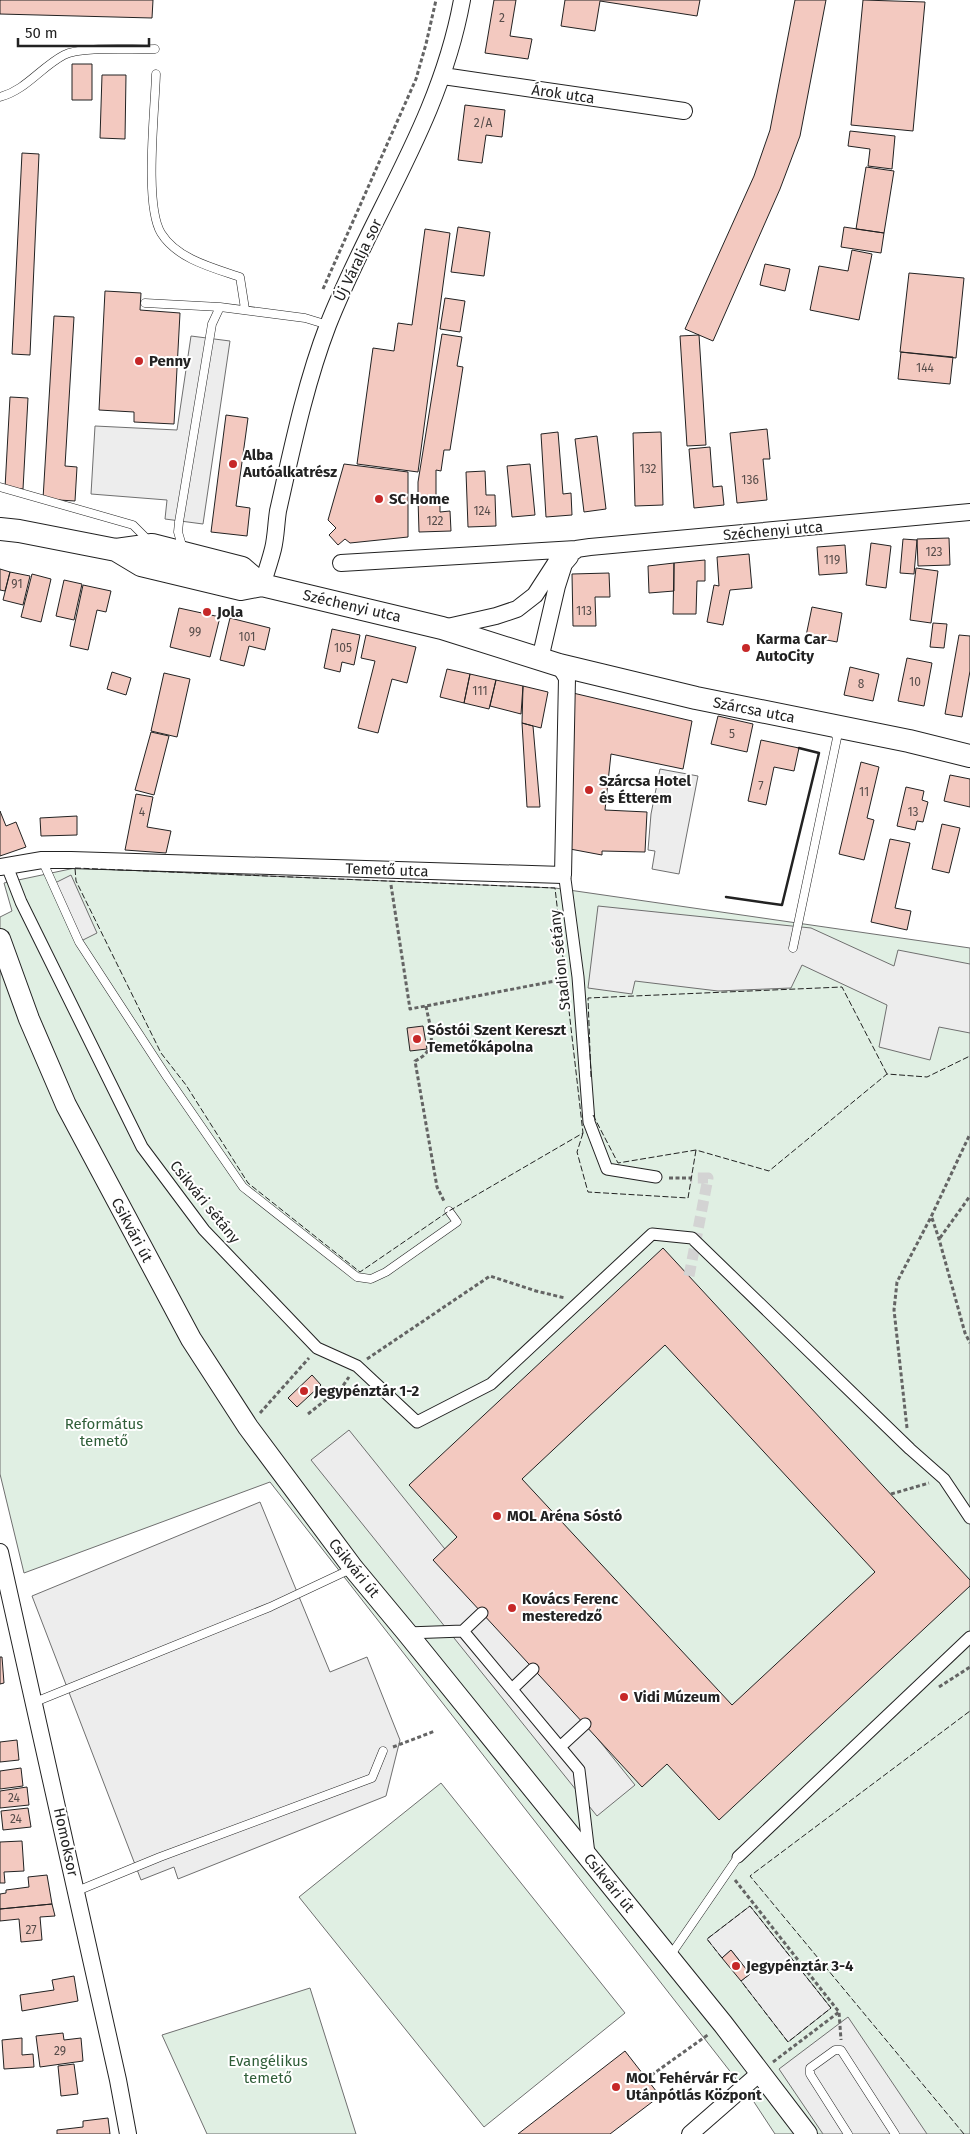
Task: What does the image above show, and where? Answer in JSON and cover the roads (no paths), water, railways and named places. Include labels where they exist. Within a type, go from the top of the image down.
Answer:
[{"type":"main road","name":"Széchenyi utca","points":[[6,528],[116,550],[167,548],[242,568],[262,585]]},
{"type":"main road","name":"Széchenyi utca","points":[[116,550],[141,565],[241,589],[262,585],[442,628],[549,662]]},
{"type":"main road","name":"Szárcsa utca","points":[[549,662],[696,698],[970,756]]},
{"type":"street","name":"Új Váralja sor","points":[[262,585],[267,546],[275,528],[302,407],[328,325],[352,270],[404,169],[443,76],[457,27],[462,0]]},
{"type":"street","name":"Árok utca","points":[[443,76],[684,112]]},
{"type":"street","name":"Széchenyi utca","points":[[341,563],[576,550],[590,546],[970,512]]},
{"type":"street","name":"Széchenyi utca","points":[[442,628],[496,616],[517,609],[535,595],[557,561],[576,550]]},
{"type":"street","points":[[563,876],[567,678],[549,662],[564,564],[576,550]]},
{"type":"street","name":"Temető utca","points":[[3,866],[42,860],[563,876]]},
{"type":"street","name":"Csikvári sétány","points":[[3,866],[142,1147],[204,1230],[318,1348],[357,1366],[416,1422],[492,1384],[652,1234],[692,1238],[910,1449],[944,1479],[970,1518]]},
{"type":"street","name":"Stadion sétány","points":[[563,876],[565,879],[578,977],[589,1122],[607,1169],[656,1177]]},
{"type":"street","name":"Csikvári út","points":[[0,939],[28,1019],[66,1105],[191,1339],[248,1428],[353,1568],[723,2024],[807,2134]]},
{"type":"street","name":"Homoksor","points":[[0,1552],[77,1891],[128,2134]]},
{"type":"street","points":[[407,1633],[463,1630],[482,1613]]},
{"type":"street","points":[[463,1630],[579,1770],[589,1859]]},
{"type":"street","points":[[738,1857],[970,1637]]},
{"type":"street","points":[[512,1688],[533,1669]]},
{"type":"street","points":[[560,1747],[585,1724]]},
{"type":"street","points":[[690,2134],[761,2072]]},
{"type":"lane","points":[[0,97],[23,87],[67,54],[93,50],[155,49]]},
{"type":"lane","points":[[156,74],[152,193],[155,218],[162,234],[182,252],[195,261],[240,277],[245,309]]},
{"type":"lane","points":[[145,303],[245,309],[305,318],[328,325]]},
{"type":"lane","points":[[167,548],[178,532],[212,324],[220,306]]},
{"type":"lane","points":[[0,487],[133,525],[167,548]]},
{"type":"lane","points":[[167,548],[179,522]]},
{"type":"lane","points":[[793,948],[837,738],[833,726]]},
{"type":"lane","points":[[42,860],[79,942],[162,1070],[243,1187],[357,1277],[371,1279],[386,1272],[457,1222],[449,1211]]},
{"type":"lane","points":[[35,1702],[270,1607],[353,1568]]},
{"type":"lane","points":[[77,1891],[160,1857],[372,1778],[383,1751]]},
{"type":"lane","points":[[669,1958],[738,1857]]},
{"type":"lane","points":[[848,2134],[810,2074],[810,2068],[835,2050],[841,2050],[895,2134]]},
{"type":"tunnel","points":[[689,1276],[708,1178],[691,1178]]},
{"type":"place","name":"Penny","points":[[139,361]]},
{"type":"place","name":"Alba Autóalkatrész","points":[[233,464]]},
{"type":"place","name":"SC Home","points":[[379,499]]},
{"type":"place","name":"Jola","points":[[207,612]]},
{"type":"place","name":"Karma Car AutoCity","points":[[746,648]]},
{"type":"place","name":"Szárcsa Hotel és Étterem","points":[[589,790]]},
{"type":"place","name":"Sóstói Szent Kereszt Temetőkápolna","points":[[417,1039]]},
{"type":"place","name":"Jegypénztár 1-2","points":[[304,1391]]},
{"type":"place","name":"MOL Aréna Sóstó","points":[[497,1516]]},
{"type":"place","name":"Kovács Ferenc mesteredző","points":[[512,1608]]},
{"type":"place","name":"Vidi Múzeum","points":[[624,1697]]},
{"type":"place","name":"Jegypénztár 3-4","points":[[736,1966]]},
{"type":"place","name":"MOL Fehérvár FC Utánpótlás Központ","points":[[616,2087]]},
{"type":"park label","name":"Református temető","points":[[104,1432]]},
{"type":"park label","name":"Evangélikus temető","points":[[268,2070]]}]
